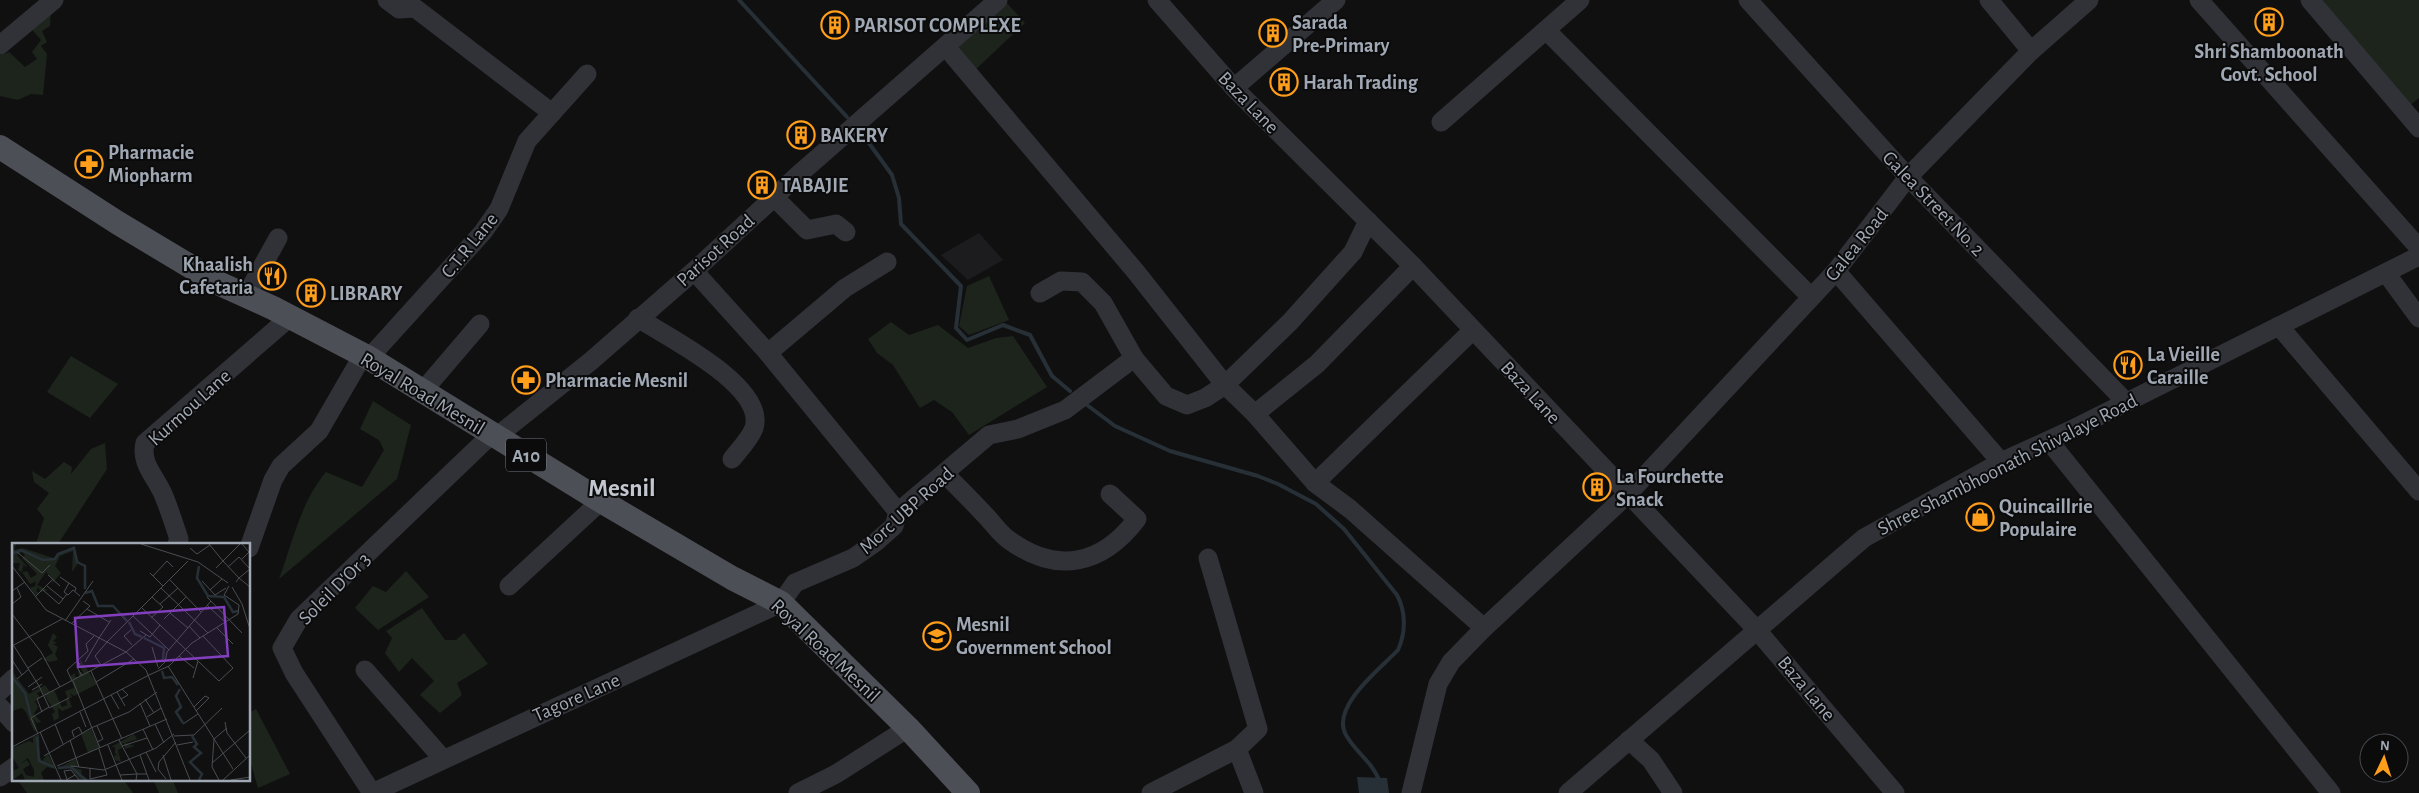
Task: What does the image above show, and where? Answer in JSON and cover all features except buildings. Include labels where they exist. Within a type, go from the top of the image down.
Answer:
[{"type":"main road","name":"Royal Road Mesnil","points":[[0,147],[118,223],[216,282],[290,316],[366,357],[601,501],[732,578],[781,603],[908,728],[968,793]]},
{"type":"street","points":[[0,45],[54,0]]},
{"type":"street","points":[[387,0],[400,9],[415,8],[552,113]]},
{"type":"street","name":"Parisot Road","points":[[494,435],[591,360],[694,271],[774,197],[998,0]]},
{"type":"street","name":"Baza Lane","points":[[1157,0],[1234,88],[1412,266],[1756,629],[1896,793]]},
{"type":"street","points":[[1234,88],[1336,0]]},
{"type":"street","points":[[1441,122],[1580,0]]},
{"type":"street","name":"Galea Street No. 2","points":[[1748,0],[1908,177],[2126,402]]},
{"type":"street","points":[[1989,0],[2031,52]]},
{"type":"street","name":"Galea Road","points":[[1410,793],[1438,684],[1452,662],[1484,628],[1628,494],[1836,271],[1908,177],[2031,52],[2089,0]]},
{"type":"street","points":[[2199,0],[2419,248]]},
{"type":"street","points":[[2310,0],[2419,128]]},
{"type":"street","points":[[1546,30],[1811,297]]},
{"type":"street","points":[[946,47],[1136,272],[1225,385],[1255,414],[1315,484],[1350,509],[1484,628]]},
{"type":"street","name":"C.T.R Lane","points":[[250,545],[273,480],[282,466],[319,430],[366,357],[488,224],[499,209],[527,141],[587,74]]},
{"type":"street","points":[[774,197],[807,230],[836,224],[846,232]]},
{"type":"street","points":[[1040,293],[1061,281],[1082,282],[1103,303],[1134,358],[1166,396],[1187,404],[1205,398],[1225,385],[1249,364],[1324,286],[1353,252],[1368,221]]},
{"type":"street","points":[[246,296],[278,238]]},
{"type":"street","name":"Shree Shambhoonath Shivalaye Road","points":[[1568,793],[1756,629],[1864,538],[2001,462],[2050,441],[2419,256]]},
{"type":"street","points":[[768,353],[845,288],[887,262]]},
{"type":"street","points":[[1255,414],[1317,364],[1412,266]]},
{"type":"street","points":[[694,271],[768,353],[898,512]]},
{"type":"street","points":[[1836,271],[2001,462]]},
{"type":"street","points":[[2386,273],[2419,318]]},
{"type":"street","name":"Kurmou Lane","points":[[177,543],[179,538],[162,492],[148,469],[143,452],[145,443],[290,316]]},
{"type":"street","points":[[638,318],[723,372],[751,402],[755,419],[754,428],[732,459]]},
{"type":"street","points":[[422,392],[480,324]]},
{"type":"street","points":[[2279,326],[2419,491]]},
{"type":"street","points":[[1315,484],[1473,330]]},
{"type":"street","name":"Morc UBP Road","points":[[781,603],[795,583],[853,558],[876,542],[894,526],[898,512],[989,435],[1018,429],[1065,410],[1134,358]]},
{"type":"street","name":"Soleil D'Or 3","points":[[372,793],[294,673],[282,648],[300,619],[494,435]]},
{"type":"street","points":[[2050,441],[2331,793]]},
{"type":"street","points":[[945,474],[1007,539],[1032,555],[1067,563],[1098,554],[1127,532],[1137,519],[1110,494]]},
{"type":"street","points":[[509,586],[601,501]]},
{"type":"street","points":[[1151,793],[1237,749],[1258,728],[1208,558]]},
{"type":"street","name":"Tagore Lane","points":[[372,793],[781,603]]},
{"type":"street","points":[[365,670],[443,759]]},
{"type":"street","points":[[0,691],[12,680]]},
{"type":"street","points":[[0,707],[12,721]]},
{"type":"street","points":[[798,793],[836,774],[908,728]]},
{"type":"street","points":[[1629,740],[1651,760],[1673,793]]},
{"type":"street","points":[[1237,749],[1254,793]]},
{"type":"street","points":[[0,777],[12,768]]},
{"type":"shaded area","points":[[2317,0],[2419,0],[2419,98],[2405,109]]},
{"type":"shaded area","points":[[1006,2],[1025,23],[974,71],[950,47]]},
{"type":"shaded area","points":[[51,6],[50,26],[42,31],[47,42],[41,46],[47,54],[43,95],[31,94],[18,100],[0,96],[0,55],[9,52],[25,67],[37,59],[32,52],[41,40],[28,25]]},
{"type":"shaded area","points":[[979,233],[1003,260],[968,280],[941,255]]},
{"type":"shaded area","points":[[989,276],[1009,320],[969,335],[959,326],[967,286]]},
{"type":"shaded area","points":[[891,322],[909,335],[938,325],[968,348],[996,338],[1013,336],[1047,387],[969,435],[952,412],[934,400],[920,408],[893,365],[877,353],[868,339]]},
{"type":"shaded area","points":[[71,356],[118,384],[90,418],[47,392]]},
{"type":"shaded area","points":[[373,401],[411,425],[397,479],[279,579],[304,509],[317,483],[326,472],[362,487],[384,450],[379,440],[360,429]]},
{"type":"shaded area","points":[[105,443],[107,469],[59,543],[36,543],[44,518],[37,509],[49,493],[34,482],[32,471],[45,479],[64,462],[72,467],[71,474],[91,449]]},
{"type":"shaded area","points":[[406,571],[429,597],[378,630],[355,608],[373,586],[386,592]]},
{"type":"shaded area","points":[[422,608],[445,640],[456,640],[464,633],[488,664],[457,683],[462,695],[440,713],[420,695],[434,681],[412,658],[399,672],[385,653],[392,638],[386,631]]},
{"type":"shaded area","points":[[256,709],[290,774],[258,788],[250,760],[250,712]]},
{"type":"shaded area","points":[[1357,777],[1387,778],[1389,793],[1359,793]]},
{"type":"shaded area","points":[[18,780],[124,780],[133,793],[27,793]]},
{"type":"shaded area","points":[[153,780],[172,780],[178,793],[159,793]]},
{"type":"waterway","points":[[739,0],[847,117]]},
{"type":"waterway","points":[[861,132],[892,175],[899,198],[901,224],[961,286],[956,328],[967,340],[1003,325],[1030,335],[1052,376],[1070,391]]},
{"type":"waterway","points":[[1087,405],[1115,426],[1170,451],[1258,476],[1316,504],[1344,529],[1397,595],[1402,608],[1404,622],[1401,643],[1398,650],[1370,677],[1351,701],[1345,712],[1343,724],[1346,735],[1373,768],[1380,782]]},
{"type":"place","name":"Shri Shamboonath Govt. School","points":[[2269,22]]},
{"type":"place","name":"PARISOT COMPLEXE","points":[[835,25]]},
{"type":"place","name":"Sarada Pre-Primary","points":[[1273,33]]},
{"type":"place","name":"Harah Trading","points":[[1284,82]]},
{"type":"place","name":"BAKERY","points":[[801,135]]},
{"type":"place","name":"Pharmacie Miopharm","points":[[89,164]]},
{"type":"place","name":"TABAJIE","points":[[762,185]]},
{"type":"place","name":"Khaalish Cafetaria","points":[[272,276]]},
{"type":"place","name":"LIBRARY","points":[[311,293]]},
{"type":"place","name":"La Vieille Caraille","points":[[2128,365]]},
{"type":"place","name":"Pharmacie Mesnil","points":[[526,380]]},
{"type":"place","name":"La Fourchette Snack","points":[[1597,487]]},
{"type":"place","name":"Quincaillrie Populaire","points":[[1980,517]]},
{"type":"place","name":"Mesnil Government School","points":[[937,636]]},
{"type":"district","name":"Mesnil","points":[[622,487]]}]
